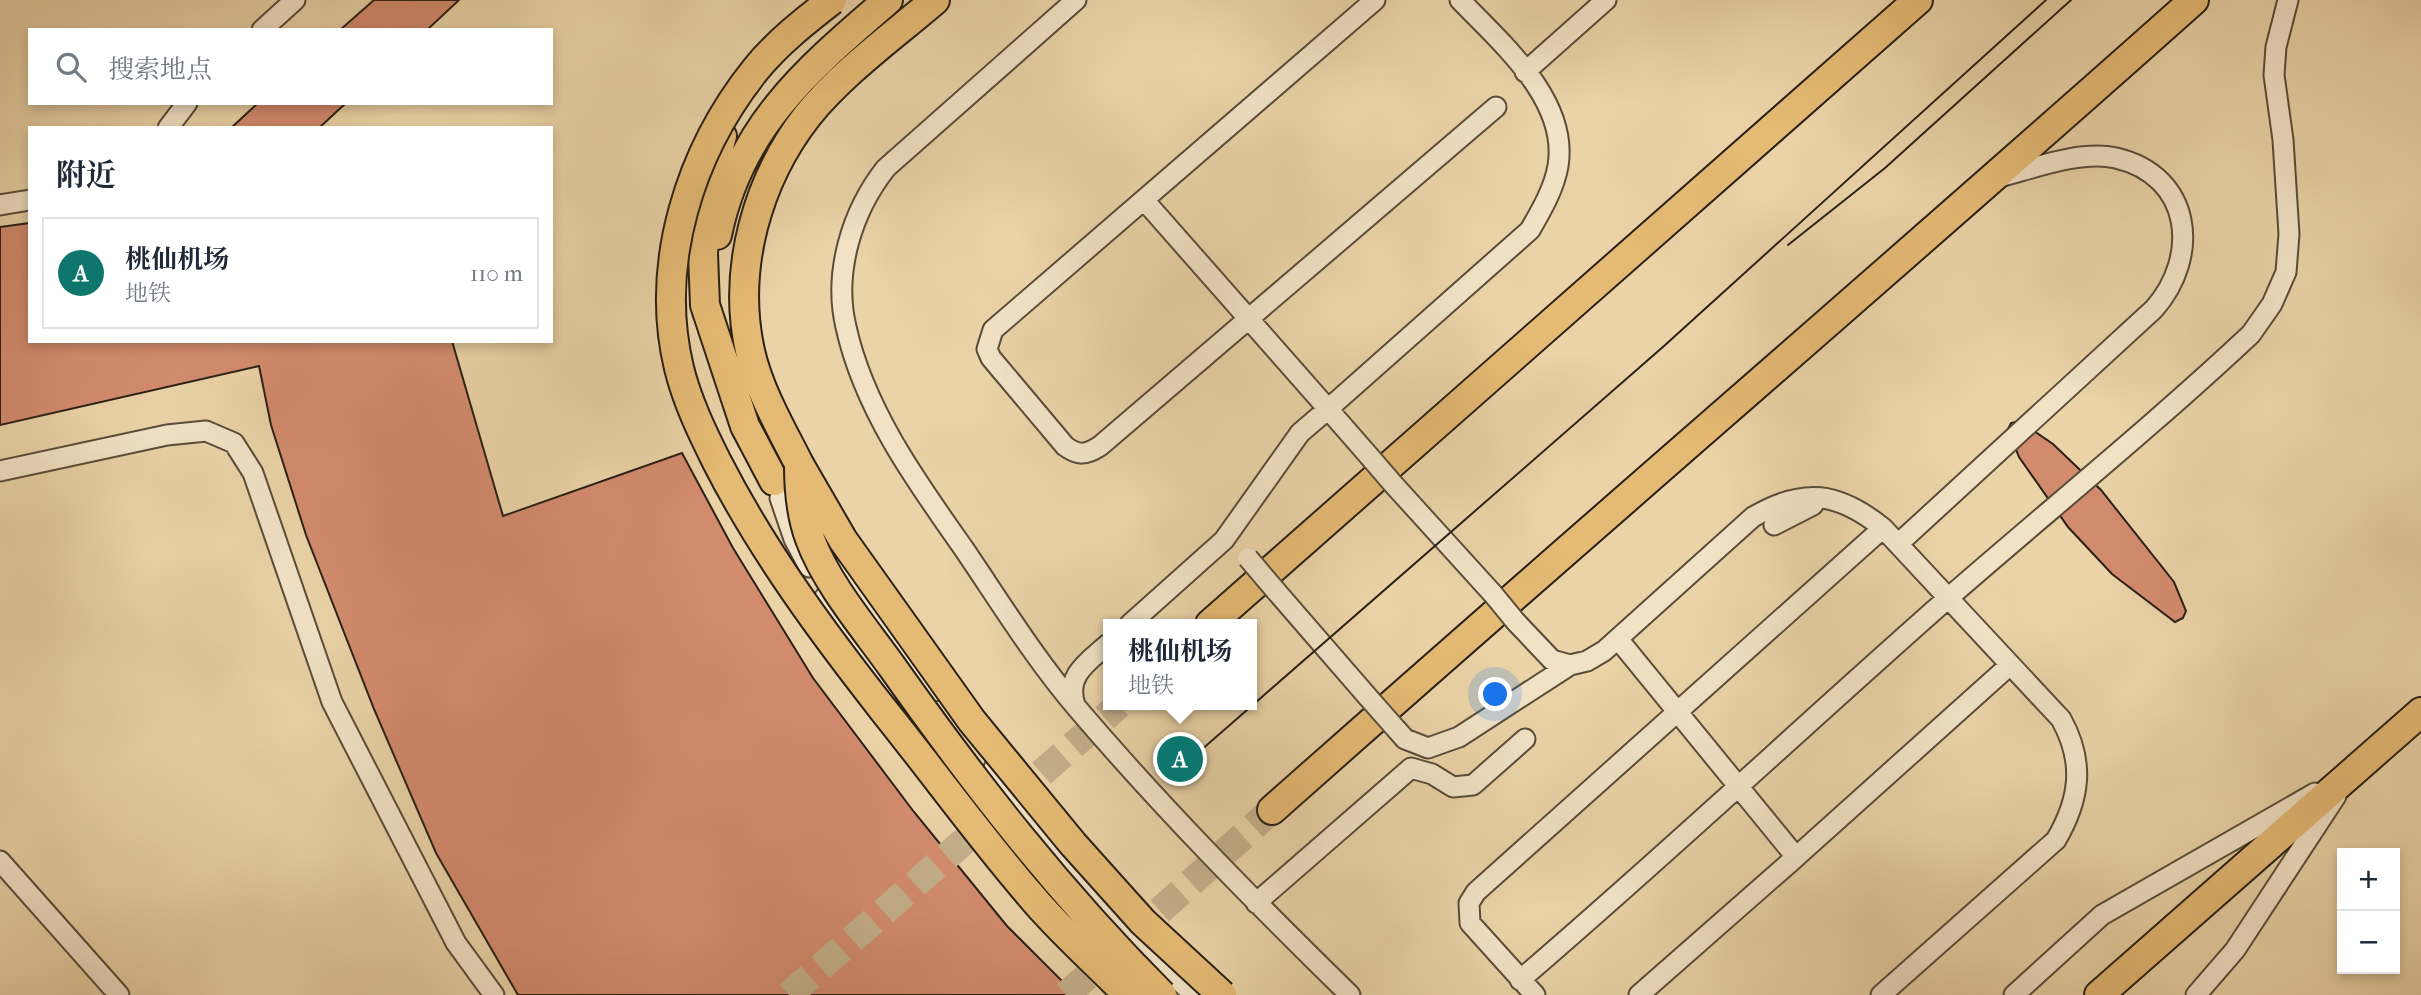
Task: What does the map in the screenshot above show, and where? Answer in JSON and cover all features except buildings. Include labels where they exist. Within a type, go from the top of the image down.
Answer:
[{"type":"highway","points":[[832,0],[775,50],[733,100],[690,186],[678,226],[672,268],[671,312],[678,367],[695,418],[760,540],[845,661],[1032,898],[1128,995]]},
{"type":"highway","points":[[716,334],[716,242],[721,214],[743,158],[759,128],[785,95],[816,63],[888,0]]},
{"type":"highway","points":[[935,0],[809,114],[782,153],[754,220],[745,288],[750,351],[761,385],[799,464],[843,540],[972,721],[1073,844],[1135,912],[1222,995]]},
{"type":"highway","points":[[1216,619],[1890,14],[1918,0]]},
{"type":"highway","points":[[1272,810],[1995,178],[2194,0]]},
{"type":"highway","points":[[733,100],[707,189],[703,254],[705,305],[742,417],[774,481]]},
{"type":"highway","points":[[799,464],[800,503],[809,538],[819,560],[877,646],[956,757],[1019,837],[1069,898],[1162,995]]},
{"type":"highway","points":[[2099,995],[2421,712]]},
{"type":"street","points":[[264,28],[295,0]]},
{"type":"street","points":[[1076,0],[886,168],[868,193],[855,221],[842,288],[844,317],[850,343],[866,388],[883,423],[938,512],[1075,706],[1256,903],[1350,995]]},
{"type":"street","points":[[1375,0],[993,330],[988,340],[991,358],[1065,446],[1075,454],[1088,453],[1100,446],[1496,107]]},
{"type":"street","points":[[1525,72],[1606,0]]},
{"type":"street","points":[[1520,980],[1738,789],[1948,598],[2196,385],[2251,334],[2272,304],[2286,272],[2289,234],[2283,140],[2274,75],[2276,47],[2288,0]]},
{"type":"street","points":[[1136,619],[1228,535],[1300,432],[1530,230],[1540,213],[1558,167],[1559,144],[1550,113],[1525,72],[1469,3]]},
{"type":"street","points":[[170,126],[185,105]]},
{"type":"street","points":[[1898,544],[2154,310],[2174,284],[2181,265],[2184,235],[2173,198],[2158,180],[2130,163],[2116,158],[2081,158],[1995,178]]},
{"type":"street","points":[[0,205],[28,200]]},
{"type":"street","points":[[1144,200],[1516,622],[1552,660],[1570,665]]},
{"type":"street","points":[[0,471],[167,435],[206,430],[234,443],[253,473],[332,702],[456,943],[494,995]]},
{"type":"street","points":[[774,481],[794,539],[827,600],[930,755],[1064,939],[1120,995]]},
{"type":"street","points":[[774,481],[1091,895],[1194,995]]},
{"type":"street","points":[[1228,535],[1405,739],[1428,748],[1458,737],[1570,665],[1587,660],[1618,639],[1754,517],[1774,505],[1804,497],[1831,499],[1856,506],[1883,528],[2061,719],[2072,738],[2077,763],[2071,814],[2056,840],[1881,995]]},
{"type":"street","points":[[1774,525],[1800,510],[1831,499]]},
{"type":"street","points":[[1535,995],[1470,923],[1469,903],[1476,892],[1883,528]]},
{"type":"street","points":[[1618,639],[1796,857]]},
{"type":"street","points":[[1075,706],[1071,684],[1077,672],[1103,649]]},
{"type":"street","points":[[1639,995],[2010,665]]},
{"type":"street","points":[[1256,903],[1410,768],[1432,774],[1453,787],[1473,785],[1525,739]]},
{"type":"street","points":[[2014,995],[2102,915],[2353,772]]},
{"type":"street","points":[[2196,995],[2235,950],[2353,772]]},
{"type":"street","points":[[0,861],[119,995]]},
{"type":"street","points":[[476,971],[477,995]]},
{"type":"tunnel","points":[[789,995],[1113,710]]},
{"type":"tunnel","points":[[1066,995],[1272,810]]},
{"type":"tram line","points":[[1257,701],[1664,346],[2046,0]]},
{"type":"tram line","points":[[1788,245],[1885,168],[2071,0]]},
{"type":"tram line","points":[[1176,772],[1247,710]]},
{"type":"place","name":"桃仙机场","points":[[1180,759]]}]
